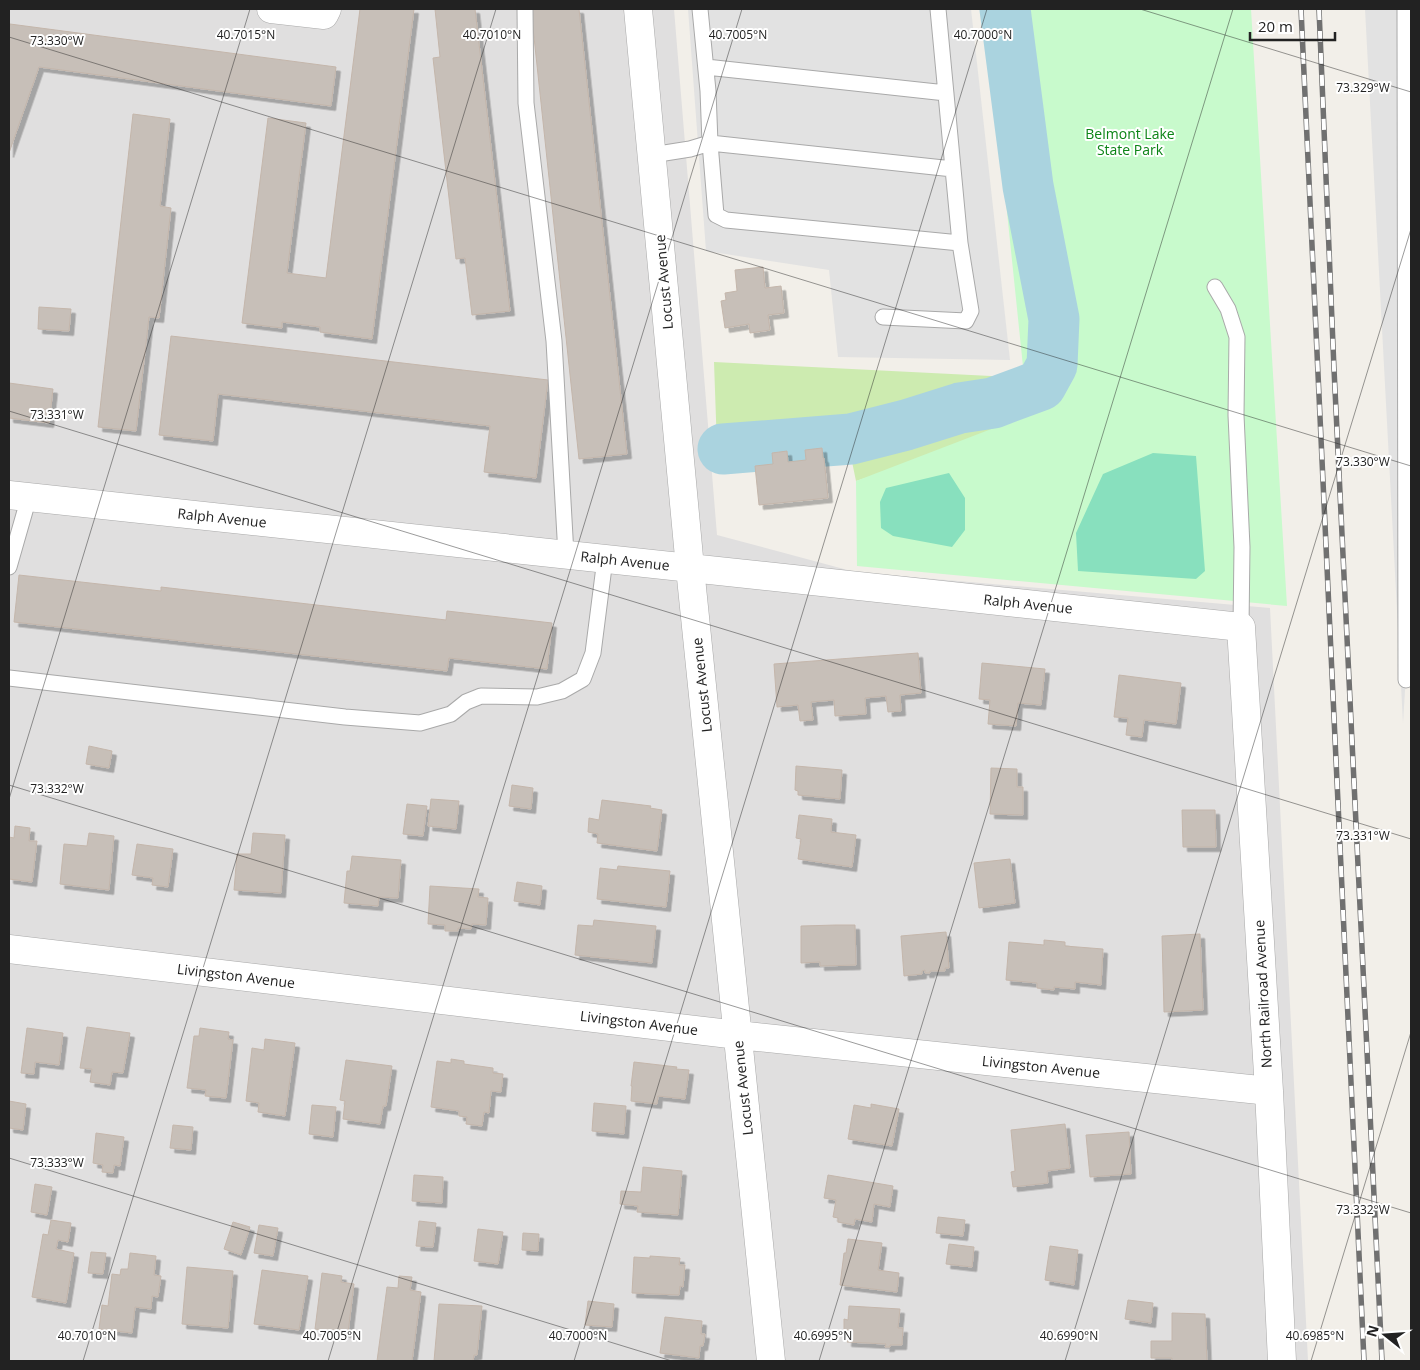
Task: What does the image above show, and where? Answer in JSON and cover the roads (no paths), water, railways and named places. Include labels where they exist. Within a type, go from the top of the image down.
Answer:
[{"type":"street","points":[[271,9],[324,16],[327,9]]},
{"type":"street","name":"Locust Avenue","points":[[638,9],[690,568],[770,1361]]},
{"type":"street","name":"Ralph Avenue","points":[[19,496],[1241,628]]},
{"type":"street","name":"North Railroad Avenue","points":[[1241,628],[1269,1091],[1282,1361]]},
{"type":"street","name":"Livingston Avenue","points":[[9,949],[738,1035],[1269,1091]]},
{"type":"lane","points":[[525,9],[526,103],[554,341],[566,555]]},
{"type":"lane","points":[[700,9],[716,215],[726,220],[960,243]]},
{"type":"lane","points":[[883,317],[966,320],[971,310],[960,243],[938,9],[934,9]]},
{"type":"lane","points":[[1404,9],[1406,680]]},
{"type":"lane","points":[[706,67],[946,93]]},
{"type":"lane","points":[[652,155],[690,150],[710,143],[953,169]]},
{"type":"lane","points":[[1215,287],[1228,308],[1236,337],[1236,415],[1242,547],[1241,628]]},
{"type":"lane","points":[[9,567],[19,496]]},
{"type":"lane","points":[[9,678],[345,717],[420,723],[451,714],[466,702],[481,696],[537,697],[562,691],[583,679],[594,653],[605,559]]},
{"type":"waterway","points":[[723,449],[851,439],[906,425],[960,408],[993,403],[1041,385],[1052,365],[1054,319],[1028,186],[1005,9]]},
{"type":"railway","points":[[1301,9],[1364,1361]]},
{"type":"railway","points":[[1319,9],[1334,369],[1382,1361]]},
{"type":"park label","name":"Belmont Lake State Park","points":[[1130,142]]}]
